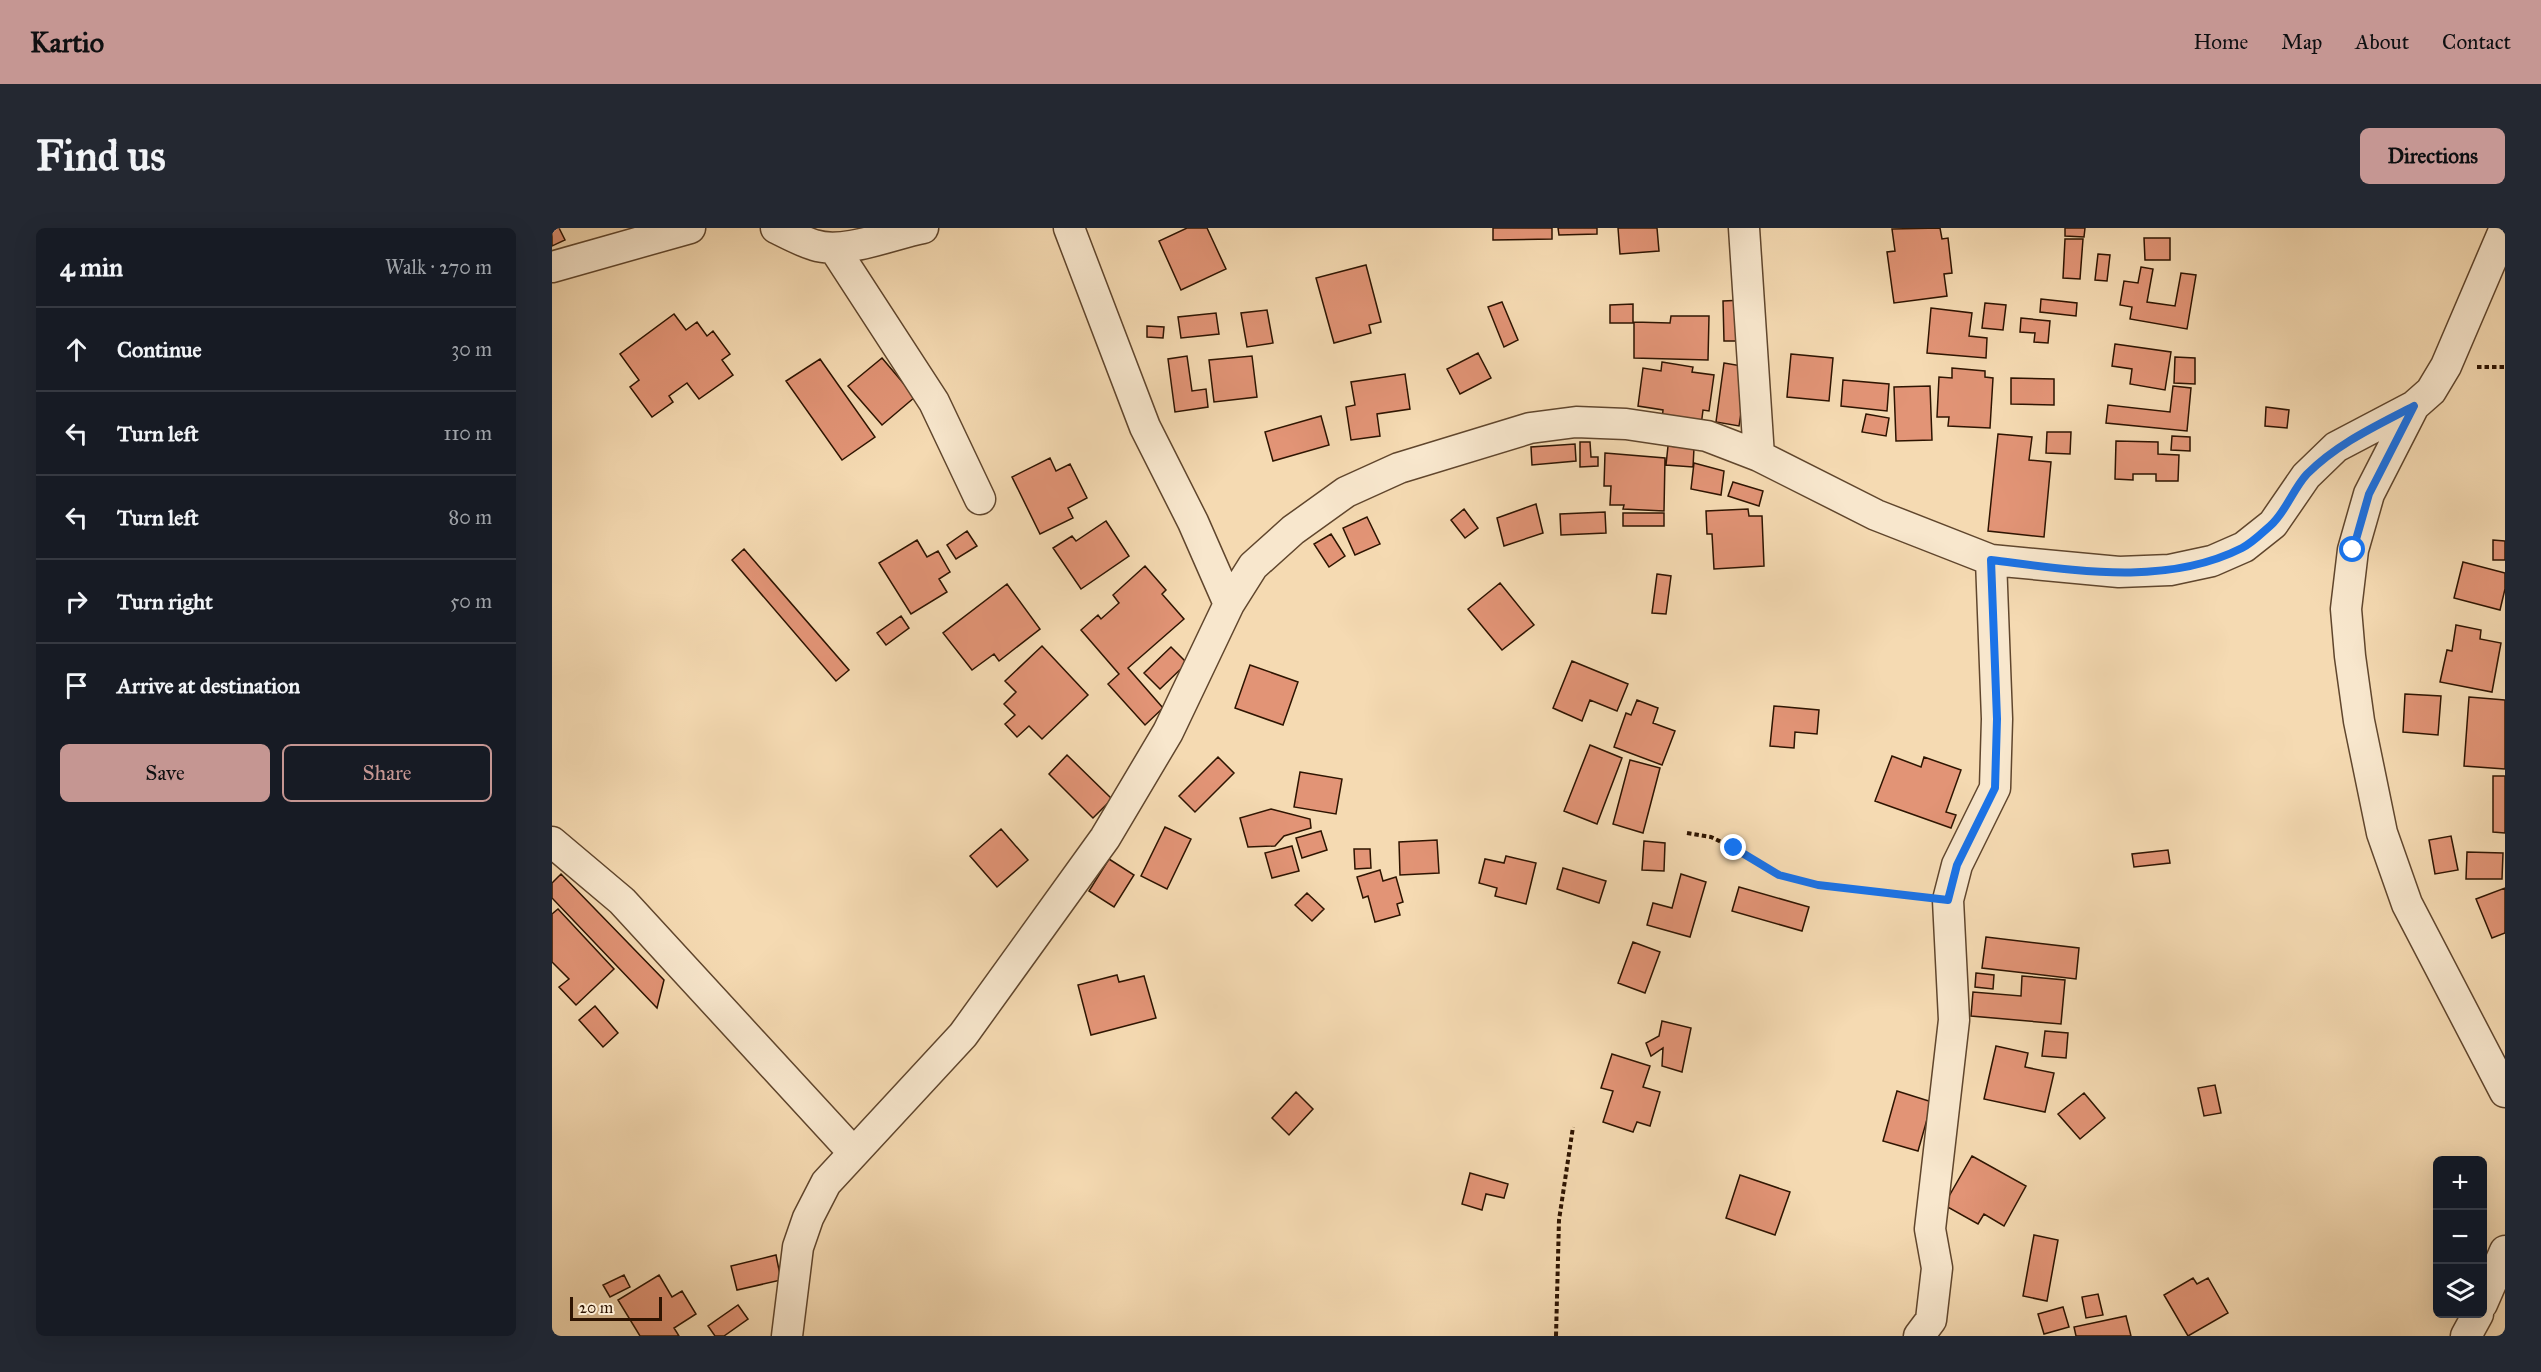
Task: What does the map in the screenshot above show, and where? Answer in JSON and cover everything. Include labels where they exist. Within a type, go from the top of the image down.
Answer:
[{"type":"street","points":[[552,267],[690,228]]},
{"type":"street","points":[[776,228],[815,246],[834,248],[923,228]]},
{"type":"street","points":[[1069,228],[1145,427],[1193,522],[1229,604]]},
{"type":"street","points":[[1744,228],[1759,456]]},
{"type":"street","points":[[787,1336],[798,1247],[808,1218],[826,1183],[963,1035],[1105,838],[1168,732],[1229,604],[1253,566],[1293,530],[1346,492],[1399,468],[1530,428],[1576,422],[1626,424],[1707,436],[1759,456],[1876,515],[1991,560],[2119,572],[2170,570],[2212,561],[2244,547],[2273,524],[2306,476],[2336,447],[2414,406],[2432,391],[2498,261],[2505,228]]},
{"type":"street","points":[[834,248],[934,402],[980,500]]},
{"type":"street","points":[[2414,406],[2369,494],[2353,550],[2346,609],[2350,656],[2359,721],[2379,822],[2392,863],[2407,904],[2505,1092]]},
{"type":"street","points":[[1919,1336],[1931,1320],[1937,1268],[1930,1229],[1954,1020],[1948,900],[1957,865],[1995,788],[1997,719],[1991,560]]},
{"type":"street","points":[[552,842],[622,901],[853,1152]]},
{"type":"street","points":[[2487,1292],[2505,1251]]},
{"type":"street","points":[[2466,1336],[2476,1318]]},
{"type":"path","points":[[1688,833],[1711,837],[1779,875],[1818,885],[1948,900]]},
{"type":"path","points":[[1556,1336],[1559,1220],[1573,1127]]},
{"type":"building","points":[[552,228],[559,228],[565,240],[552,246]]},
{"type":"building","points":[[1187,228],[1207,228],[1226,269],[1181,290],[1159,241]]},
{"type":"building","points":[[1493,228],[1552,228],[1552,239],[1493,240]]},
{"type":"building","points":[[1558,228],[1597,228],[1597,234],[1559,235]]},
{"type":"building","points":[[1618,228],[1657,228],[1659,251],[1620,254]]},
{"type":"building","points":[[1940,228],[1942,239],[1948,238],[1952,273],[1944,274],[1947,296],[1894,303],[1887,252],[1895,251],[1892,229]]},
{"type":"building","points":[[2065,228],[2085,228],[2084,237],[2065,236]]},
{"type":"building","points":[[2144,238],[2170,238],[2170,260],[2145,260]]},
{"type":"building","points":[[2065,239],[2083,239],[2080,279],[2063,278]]},
{"type":"building","points":[[2098,254],[2110,255],[2107,281],[2095,280]]},
{"type":"building","points":[[1366,265],[1381,322],[1369,325],[1371,333],[1334,343],[1316,278]]},
{"type":"building","points":[[2141,267],[2153,269],[2147,302],[2175,306],[2181,273],[2196,275],[2187,329],[2130,319],[2132,307],[2120,305],[2124,281],[2138,283]]},
{"type":"building","points":[[2041,299],[2077,303],[2076,316],[2040,312]]},
{"type":"building","points":[[1744,300],[1745,341],[1724,341],[1723,301]]},
{"type":"building","points":[[1502,302],[1518,340],[1504,347],[1488,307]]},
{"type":"building","points":[[1985,303],[2006,305],[2003,330],[1982,328]]},
{"type":"building","points":[[1633,304],[1633,323],[1610,323],[1610,305]]},
{"type":"building","points":[[1931,308],[1972,313],[1969,336],[1987,338],[1986,358],[1927,353]]},
{"type":"building","points":[[1267,310],[1273,343],[1247,347],[1241,313]]},
{"type":"building","points":[[1216,313],[1219,334],[1181,338],[1178,317]]},
{"type":"building","points":[[674,314],[686,330],[697,322],[707,336],[713,331],[730,354],[722,360],[733,375],[699,399],[687,383],[669,396],[673,402],[652,417],[630,387],[639,380],[620,354]]},
{"type":"building","points":[[1671,316],[1709,316],[1708,360],[1634,358],[1634,322],[1670,323]]},
{"type":"building","points":[[2021,318],[2050,321],[2048,343],[2034,342],[2035,333],[2020,332]]},
{"type":"building","points":[[1147,326],[1164,327],[1163,338],[1147,337]]},
{"type":"building","points":[[2115,344],[2171,352],[2165,390],[2130,384],[2132,369],[2112,366]]},
{"type":"building","points":[[1478,353],[1491,378],[1460,394],[1447,369]]},
{"type":"building","points":[[1791,354],[1833,358],[1829,401],[1787,397]]},
{"type":"building","points":[[1187,356],[1192,391],[1206,389],[1208,407],[1175,412],[1168,359]]},
{"type":"building","points":[[1252,356],[1257,397],[1214,402],[1209,360]]},
{"type":"building","points":[[2175,357],[2195,358],[2195,384],[2174,383]]},
{"type":"building","points":[[882,358],[915,397],[882,425],[848,386]]},
{"type":"building","points":[[820,359],[875,437],[842,460],[786,381]]},
{"type":"building","points":[[1662,362],[1693,367],[1692,372],[1714,375],[1709,411],[1703,410],[1701,426],[1662,421],[1663,410],[1638,406],[1643,368],[1661,371]]},
{"type":"building","points":[[1724,363],[1748,367],[1739,426],[1716,422]]},
{"type":"building","points":[[1952,368],[1985,371],[1985,377],[1993,378],[1990,428],[1948,426],[1949,417],[1937,417],[1939,377],[1952,378]]},
{"type":"building","points":[[1405,374],[1410,409],[1377,414],[1380,436],[1351,440],[1346,407],[1355,405],[1351,382]]},
{"type":"building","points":[[2011,378],[2054,379],[2054,405],[2011,404]]},
{"type":"building","points":[[1843,380],[1889,384],[1887,411],[1841,406]]},
{"type":"building","points":[[1930,386],[1932,440],[1896,441],[1894,387]]},
{"type":"building","points":[[2173,386],[2191,388],[2187,431],[2106,423],[2108,405],[2170,412]]},
{"type":"building","points":[[2266,407],[2289,410],[2287,428],[2265,426]]},
{"type":"building","points":[[1866,414],[1889,418],[1886,436],[1862,432]]},
{"type":"building","points":[[1321,416],[1329,445],[1273,461],[1265,432]]},
{"type":"building","points":[[2047,432],[2071,432],[2070,454],[2046,453]]},
{"type":"building","points":[[1998,434],[2032,437],[2029,460],[2051,462],[2044,537],[1988,531]]},
{"type":"building","points":[[2172,436],[2190,437],[2190,451],[2171,450]]},
{"type":"building","points":[[2116,441],[2158,442],[2158,454],[2179,455],[2178,481],[2156,481],[2156,474],[2133,474],[2133,480],[2115,479]]},
{"type":"building","points":[[1580,442],[1590,442],[1591,457],[1598,457],[1598,466],[1580,467]]},
{"type":"building","points":[[1575,444],[1576,461],[1532,465],[1531,447]]},
{"type":"building","points":[[1668,446],[1694,448],[1693,467],[1666,465]]},
{"type":"building","points":[[1605,453],[1665,458],[1664,511],[1623,509],[1624,505],[1610,505],[1611,486],[1604,486]]},
{"type":"building","points":[[1050,458],[1056,471],[1070,464],[1087,498],[1068,508],[1073,518],[1040,534],[1012,477]]},
{"type":"building","points":[[1694,463],[1724,471],[1721,495],[1691,489]]},
{"type":"building","points":[[1733,482],[1763,491],[1759,506],[1728,496]]},
{"type":"building","points":[[1536,504],[1543,533],[1504,546],[1497,518]]},
{"type":"building","points":[[1464,509],[1478,528],[1465,538],[1451,520]]},
{"type":"building","points":[[1748,509],[1749,516],[1762,516],[1764,566],[1714,569],[1712,534],[1707,534],[1706,511]]},
{"type":"building","points":[[1605,512],[1606,533],[1561,535],[1560,514]]},
{"type":"building","points":[[1623,513],[1664,513],[1664,526],[1623,526]]},
{"type":"building","points":[[1367,517],[1380,544],[1355,555],[1343,528]]},
{"type":"building","points":[[1106,521],[1129,556],[1081,589],[1053,548],[1072,536],[1076,541]]},
{"type":"building","points":[[967,531],[977,546],[956,559],[947,545]]},
{"type":"building","points":[[1331,534],[1345,556],[1329,567],[1314,544]]},
{"type":"building","points":[[917,540],[927,557],[938,551],[950,572],[939,579],[947,592],[911,614],[879,563]]},
{"type":"building","points":[[2493,540],[2505,541],[2505,560],[2493,560]]},
{"type":"building","points":[[744,549],[849,670],[836,681],[732,560]]},
{"type":"building","points":[[2463,562],[2505,573],[2505,589],[2500,610],[2454,598]]},
{"type":"building","points":[[1145,566],[1166,590],[1162,594],[1184,619],[1128,668],[1163,708],[1145,725],[1108,684],[1119,674],[1081,630],[1098,615],[1101,619],[1119,603],[1113,595]]},
{"type":"building","points":[[1657,574],[1671,576],[1666,614],[1652,613]]},
{"type":"building","points":[[1500,583],[1534,625],[1502,650],[1468,609]]},
{"type":"building","points":[[1007,584],[1040,629],[999,661],[994,654],[972,670],[943,633]]},
{"type":"building","points":[[901,616],[909,628],[886,645],[877,633]]},
{"type":"building","points":[[2456,625],[2481,630],[2480,639],[2501,643],[2492,692],[2440,682],[2447,650],[2452,651]]},
{"type":"building","points":[[1042,646],[1088,695],[1042,739],[1029,726],[1017,737],[1005,724],[1015,715],[1004,704],[1016,692],[1005,681]]},
{"type":"building","points":[[1171,647],[1187,663],[1160,689],[1144,673]]},
{"type":"building","points":[[1572,661],[1628,684],[1617,711],[1590,700],[1582,721],[1553,708]]},
{"type":"building","points":[[1250,665],[1298,682],[1283,725],[1235,708]]},
{"type":"building","points":[[2405,694],[2441,696],[2438,735],[2403,732]]},
{"type":"building","points":[[2469,697],[2505,700],[2505,769],[2464,766]]},
{"type":"building","points":[[1637,700],[1658,708],[1653,723],[1675,731],[1662,765],[1614,747],[1626,713],[1631,715]]},
{"type":"building","points":[[1774,706],[1819,710],[1817,734],[1795,732],[1794,748],[1770,746]]},
{"type":"building","points":[[1590,745],[1622,758],[1597,824],[1564,811]]},
{"type":"building","points":[[1067,755],[1112,799],[1093,818],[1049,774]]},
{"type":"building","points":[[1892,756],[1921,767],[1924,757],[1961,770],[1946,812],[1956,815],[1951,828],[1875,801]]},
{"type":"building","points":[[1218,757],[1234,773],[1195,812],[1179,796]]},
{"type":"building","points":[[1630,760],[1660,768],[1643,833],[1613,824]]},
{"type":"building","points":[[1300,772],[1342,779],[1336,814],[1294,807]]},
{"type":"building","points":[[2493,776],[2505,776],[2505,833],[2493,832]]},
{"type":"building","points":[[1271,809],[1310,819],[1311,828],[1284,836],[1275,846],[1248,847],[1240,818]]},
{"type":"building","points":[[1165,827],[1191,839],[1167,889],[1141,876]]},
{"type":"building","points":[[1001,829],[1028,860],[997,887],[970,856]]},
{"type":"building","points":[[1321,831],[1327,850],[1302,858],[1296,838]]},
{"type":"building","points":[[2451,836],[2458,870],[2435,874],[2429,840]]},
{"type":"building","points":[[1437,840],[1439,873],[1400,875],[1399,842]]},
{"type":"building","points":[[1644,841],[1665,843],[1664,871],[1642,870]]},
{"type":"building","points":[[1292,846],[1299,871],[1272,878],[1265,853]]},
{"type":"building","points":[[1354,849],[1370,849],[1371,868],[1355,869]]},
{"type":"building","points":[[2168,850],[2170,863],[2134,867],[2132,854]]},
{"type":"building","points":[[2467,852],[2503,853],[2502,879],[2466,879]]},
{"type":"building","points":[[1506,856],[1536,863],[1526,904],[1495,896],[1497,888],[1479,883],[1485,859],[1504,863]]},
{"type":"building","points":[[1109,859],[1134,875],[1114,907],[1089,891]]},
{"type":"building","points":[[1563,868],[1606,881],[1599,903],[1557,889]]},
{"type":"building","points":[[1380,870],[1383,881],[1396,877],[1403,902],[1397,904],[1400,915],[1375,922],[1368,896],[1363,898],[1357,877]]},
{"type":"building","points":[[561,874],[664,980],[657,1008],[552,898],[552,883]]},
{"type":"building","points":[[1681,874],[1706,882],[1690,937],[1647,925],[1653,903],[1672,908]]},
{"type":"building","points":[[1739,887],[1809,907],[1802,931],[1732,911]]},
{"type":"building","points":[[2505,888],[2505,933],[2492,938],[2476,899]]},
{"type":"building","points":[[1307,893],[1324,909],[1312,921],[1295,905]]},
{"type":"building","points":[[558,909],[614,969],[576,1005],[559,987],[569,979],[552,962],[552,914]]},
{"type":"building","points":[[1986,937],[2079,948],[2076,979],[1982,968]]},
{"type":"building","points":[[1633,942],[1660,952],[1645,993],[1618,983]]},
{"type":"building","points":[[1976,973],[1994,975],[1993,989],[1975,987]]},
{"type":"building","points":[[1117,975],[1119,982],[1144,976],[1156,1018],[1091,1035],[1078,985]]},
{"type":"building","points":[[2022,976],[2065,980],[2061,1024],[1971,1016],[1973,992],[2021,996]]},
{"type":"building","points":[[595,1006],[618,1033],[603,1047],[579,1020]]},
{"type":"building","points":[[1662,1021],[1691,1028],[1682,1072],[1662,1066],[1663,1048],[1651,1056],[1646,1043],[1659,1036]]},
{"type":"building","points":[[2045,1031],[2068,1033],[2066,1058],[2042,1056]]},
{"type":"building","points":[[1996,1046],[2028,1053],[2025,1067],[2054,1073],[2045,1112],[1984,1099]]},
{"type":"building","points":[[1612,1054],[1650,1066],[1643,1087],[1660,1092],[1650,1126],[1637,1122],[1633,1132],[1603,1122],[1613,1091],[1601,1088]]},
{"type":"building","points":[[2215,1085],[2221,1113],[2204,1116],[2198,1088]]},
{"type":"building","points":[[1897,1091],[1932,1102],[1918,1151],[1883,1141]]},
{"type":"building","points":[[1296,1092],[1313,1109],[1289,1135],[1272,1118]]},
{"type":"building","points":[[2084,1093],[2105,1118],[2080,1139],[2058,1114]]},
{"type":"building","points":[[1972,1156],[2026,1186],[2004,1226],[1984,1214],[1978,1224],[1944,1205]]},
{"type":"building","points":[[1470,1173],[1508,1184],[1504,1198],[1486,1194],[1482,1210],[1462,1204]]},
{"type":"building","points":[[1740,1175],[1790,1192],[1775,1235],[1726,1218]]},
{"type":"building","points":[[2034,1235],[2058,1240],[2047,1301],[2023,1296]]},
{"type":"building","points":[[776,1255],[781,1280],[737,1290],[731,1266]]},
{"type":"building","points":[[624,1275],[630,1287],[610,1297],[603,1285]]},
{"type":"building","points":[[659,1275],[672,1297],[682,1291],[696,1314],[674,1328],[679,1336],[640,1336],[618,1300]]},
{"type":"building","points":[[2193,1278],[2197,1284],[2208,1278],[2228,1313],[2188,1336],[2164,1295]]},
{"type":"building","points":[[2098,1294],[2103,1315],[2086,1318],[2082,1297]]},
{"type":"building","points":[[738,1305],[748,1319],[724,1336],[715,1336],[708,1326]]},
{"type":"building","points":[[2063,1307],[2069,1327],[2044,1334],[2038,1314]]},
{"type":"building","points":[[2126,1316],[2131,1336],[2076,1336],[2074,1327]]},
{"type":"route","points":[[1734,848],[1779,875],[1818,885],[1948,900],[1957,865],[1995,788],[1997,719],[1991,560],[2119,572],[2170,570],[2212,561],[2244,547],[2273,524],[2306,476],[2336,447],[2414,406],[2369,494],[2353,550]]}]
